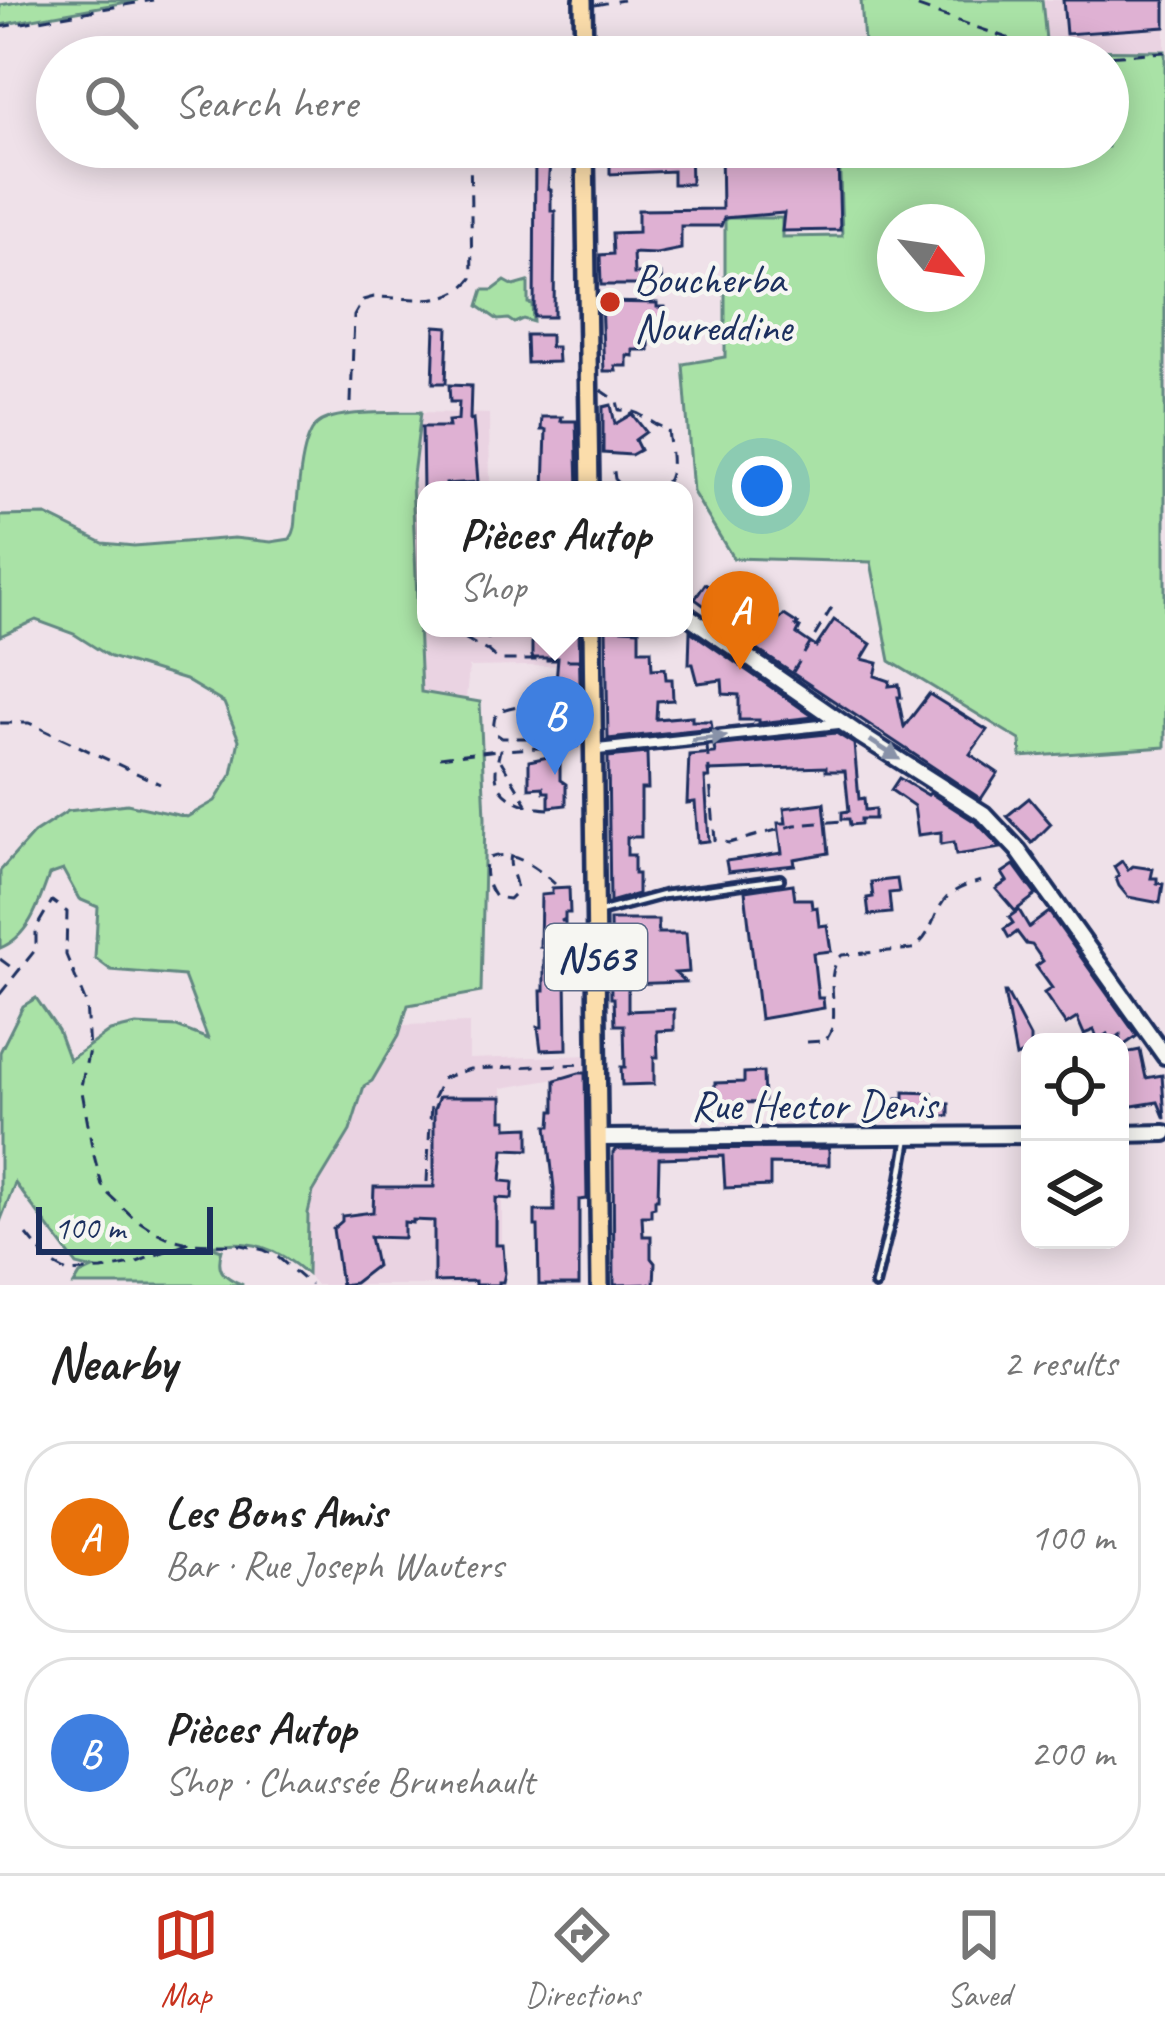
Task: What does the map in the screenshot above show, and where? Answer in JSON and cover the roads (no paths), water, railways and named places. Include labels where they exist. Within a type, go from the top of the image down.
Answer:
[{"type":"main road","points":[[584,3],[584,36]]},
{"type":"main road","points":[[585,168],[590,481]]},
{"type":"main road","name":"N563","points":[[592,637],[600,1285]]},
{"type":"street","points":[[693,619],[984,814],[1005,834],[1165,1056]]},
{"type":"street","points":[[593,745],[843,723]]},
{"type":"street","points":[[1129,1134],[1165,1133]]},
{"type":"street","name":"Rue Hector Denis","points":[[598,1138],[1021,1135]]},
{"type":"lane","points":[[595,914],[663,895],[780,879]]},
{"type":"lane","points":[[875,1285],[908,1137]]},
{"type":"place","name":"Boucherba Noureddine","points":[[610,302]]},
{"type":"place","name":"Les Bons Amis","points":[[740,670]]},
{"type":"place","name":"Pièces Autop","points":[[555,775]]}]
